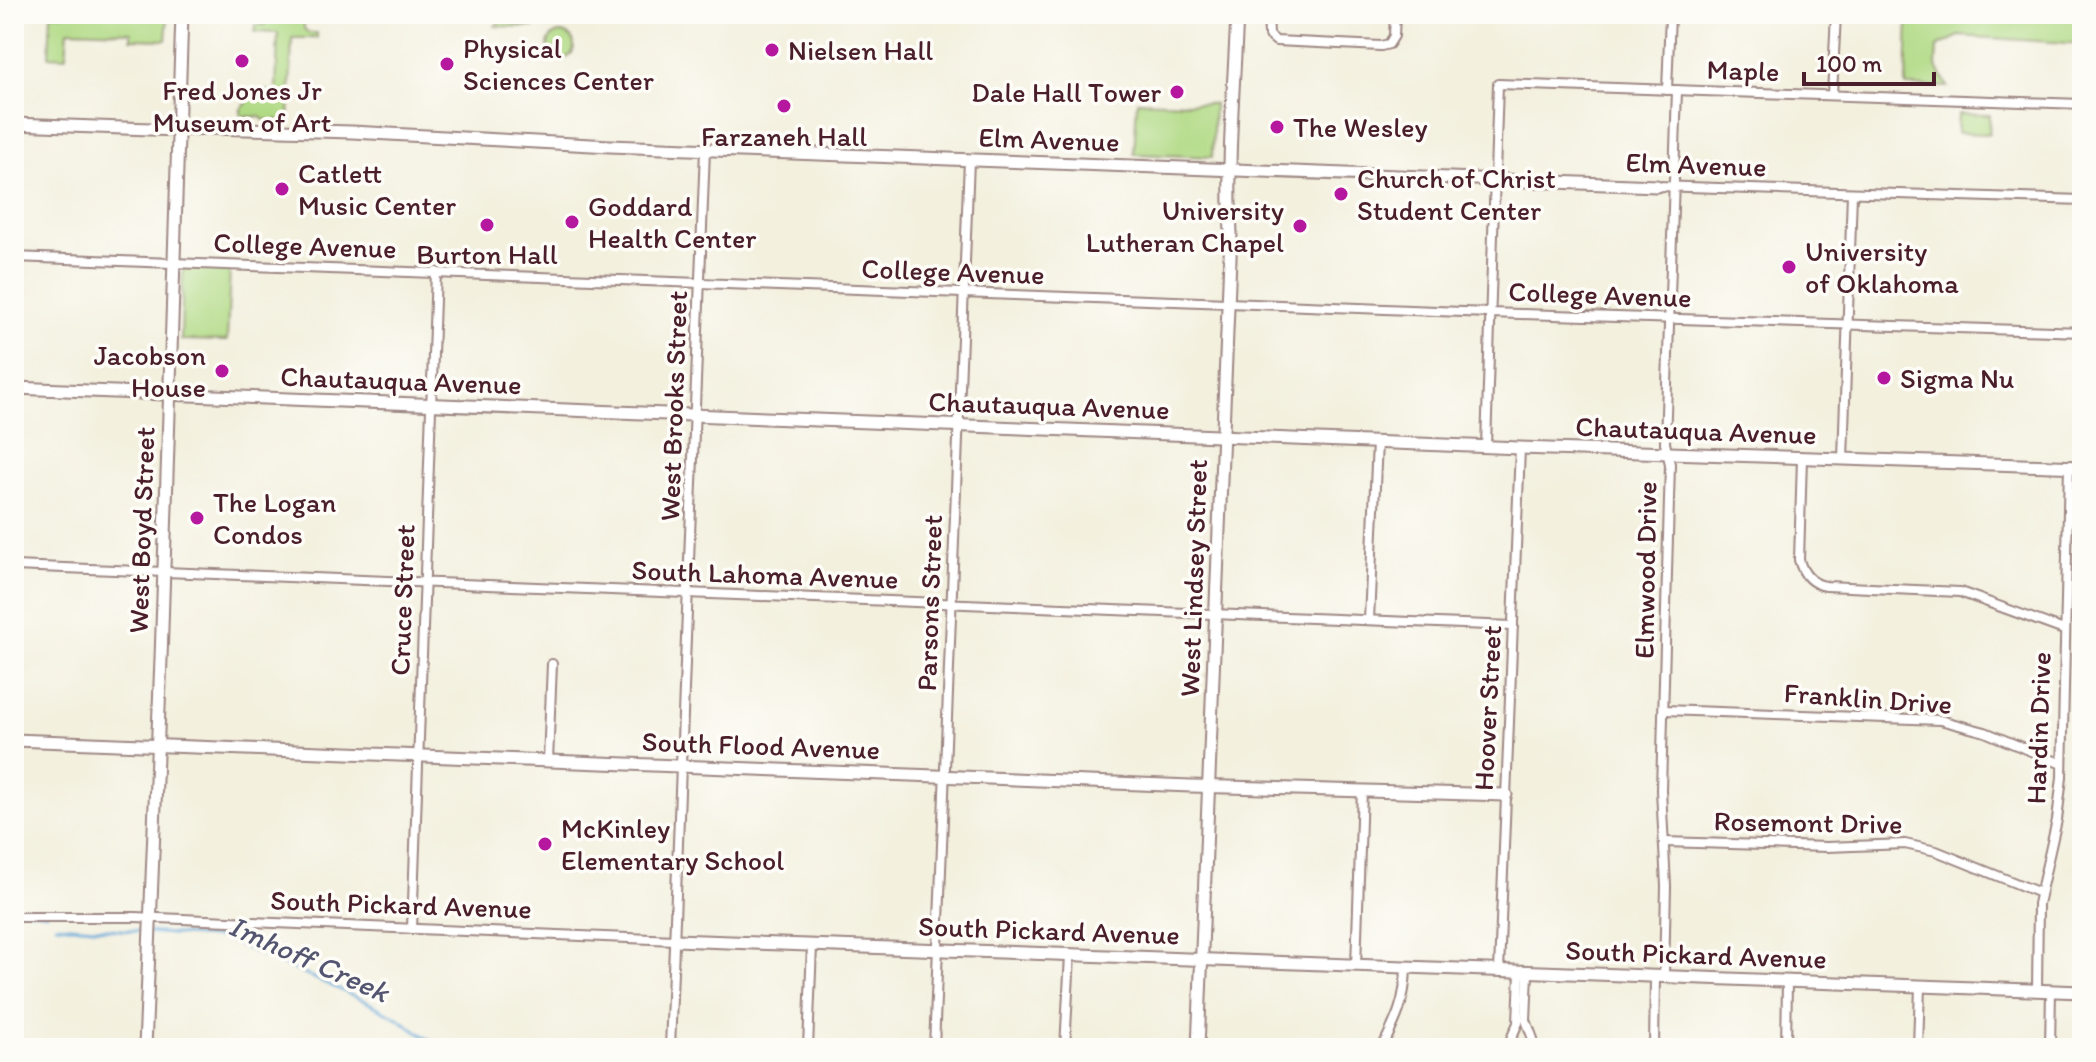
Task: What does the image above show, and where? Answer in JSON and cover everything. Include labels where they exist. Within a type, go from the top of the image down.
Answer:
[{"type":"street","name":"West Boyd Street","points":[[145,1048],[182,14]]},
{"type":"street","name":"West Lindsey Street","points":[[1198,1048],[1237,14]]},
{"type":"street","points":[[1268,14],[1269,35],[1276,41],[1381,46],[1389,44],[1394,36],[1395,14]]},
{"type":"street","name":"Elmwood Drive","points":[[1654,1048],[1666,899],[1661,790],[1670,464],[1667,453],[1668,318],[1673,166],[1670,14]]},
{"type":"street","points":[[1832,95],[1836,14]]},
{"type":"street","name":"Maple","points":[[1493,180],[1498,84],[2082,104]]},
{"type":"street","name":"Elm Avenue","points":[[14,124],[352,132],[1229,171],[2082,200]]},
{"type":"street","name":"West Brooks Street","points":[[670,1048],[705,150]]},
{"type":"street","name":"Parsons Street","points":[[934,1048],[969,160]]},
{"type":"street","points":[[1486,446],[1493,180]]},
{"type":"street","points":[[1843,459],[1852,193]]},
{"type":"street","name":"College Avenue","points":[[14,257],[1228,304],[2082,332]]},
{"type":"street","name":"Cruce Street","points":[[412,929],[436,272]]},
{"type":"street","name":"Chautauqua Avenue","points":[[14,388],[2076,467]]},
{"type":"street","points":[[1369,620],[1377,442]]},
{"type":"street","name":"Hoover Street","points":[[1499,971],[1520,448]]},
{"type":"street","points":[[1802,458],[1799,560],[1804,573],[1814,583],[1960,592],[2064,630]]},
{"type":"street","name":"Hardin Drive","points":[[2037,990],[2040,893],[2057,820],[2062,764],[2064,630],[2076,467]]},
{"type":"street","name":"South Lahoma Avenue","points":[[14,566],[1513,626]]},
{"type":"street","points":[[548,761],[552,664]]},
{"type":"street","name":"Franklin Drive","points":[[1664,710],[1940,720],[1985,732],[2062,764]]},
{"type":"street","name":"South Flood Avenue","points":[[14,740],[945,777],[1506,795]]},
{"type":"street","points":[[1356,966],[1362,790]]},
{"type":"street","name":"Rosemont Drive","points":[[1664,842],[1827,847],[1905,844],[1936,851],[2040,893]]},
{"type":"street","name":"South Pickard Avenue","points":[[14,917],[412,929],[2082,992]]},
{"type":"street","points":[[808,1048],[812,945]]},
{"type":"street","points":[[1065,1048],[1070,955]]},
{"type":"street","points":[[1382,1048],[1403,1003],[1406,968]]},
{"type":"street","points":[[1514,1048],[1510,1041],[1518,1023],[1524,972]]},
{"type":"street","points":[[1524,972],[1526,1020],[1533,1039],[1529,1048]]},
{"type":"street","points":[[1786,1048],[1787,981]]},
{"type":"street","points":[[1918,1048],[1920,986]]},
{"type":"street","points":[[2050,1048],[2051,990]]},
{"type":"green space","points":[[51,14],[168,14],[166,40],[131,39],[131,32],[68,30],[66,57],[49,56]]},
{"type":"green space","points":[[266,14],[309,14],[309,21],[304,21],[304,29],[317,33],[317,38],[292,38],[289,120],[241,116],[250,91],[276,91],[278,33],[255,32],[256,25],[265,25]]},
{"type":"green space","points":[[1908,14],[2082,14],[2082,44],[1959,36],[1937,47],[1936,65],[1948,87],[1906,86]]},
{"type":"green space","points":[[506,15],[534,16],[534,27],[495,26]]},
{"type":"green space","points":[[561,33],[570,37],[574,46],[570,55],[561,59],[552,55],[548,46],[552,37]]},
{"type":"green space","points":[[1137,101],[1214,104],[1212,157],[1134,154]]},
{"type":"green space","points":[[1958,114],[1990,115],[1989,134],[1957,133]]},
{"type":"green space","points":[[183,267],[230,267],[227,341],[181,340]]},
{"type":"waterway","name":"Imhoff Creek","points":[[14,908],[47,913]]},
{"type":"waterway","name":"Imhoff Creek","points":[[56,925],[224,938],[365,1001],[396,1017],[441,1048]]},
{"type":"place","name":"Nielsen Hall","points":[[772,50]]},
{"type":"place","name":"Fred Jones Jr Museum of Art","points":[[242,61]]},
{"type":"place","name":"Physical Sciences Center","points":[[447,64]]},
{"type":"place","name":"Dale Hall Tower","points":[[1177,92]]},
{"type":"place","name":"Farzaneh Hall","points":[[784,106]]},
{"type":"place","name":"The Wesley","points":[[1277,127]]},
{"type":"place","name":"Catlett Music Center","points":[[282,189]]},
{"type":"place","name":"Church of Christ Student Center","points":[[1341,194]]},
{"type":"place","name":"Goddard Health Center","points":[[572,222]]},
{"type":"place","name":"Burton Hall","points":[[487,225]]},
{"type":"place","name":"University Lutheran Chapel","points":[[1300,226]]},
{"type":"place","name":"University of Oklahoma","points":[[1789,267]]},
{"type":"place","name":"Jacobson House","points":[[222,371]]},
{"type":"place","name":"Sigma Nu","points":[[1884,378]]},
{"type":"place","name":"The Logan Condos","points":[[197,518]]},
{"type":"place","name":"McKinley Elementary School","points":[[545,844]]}]
